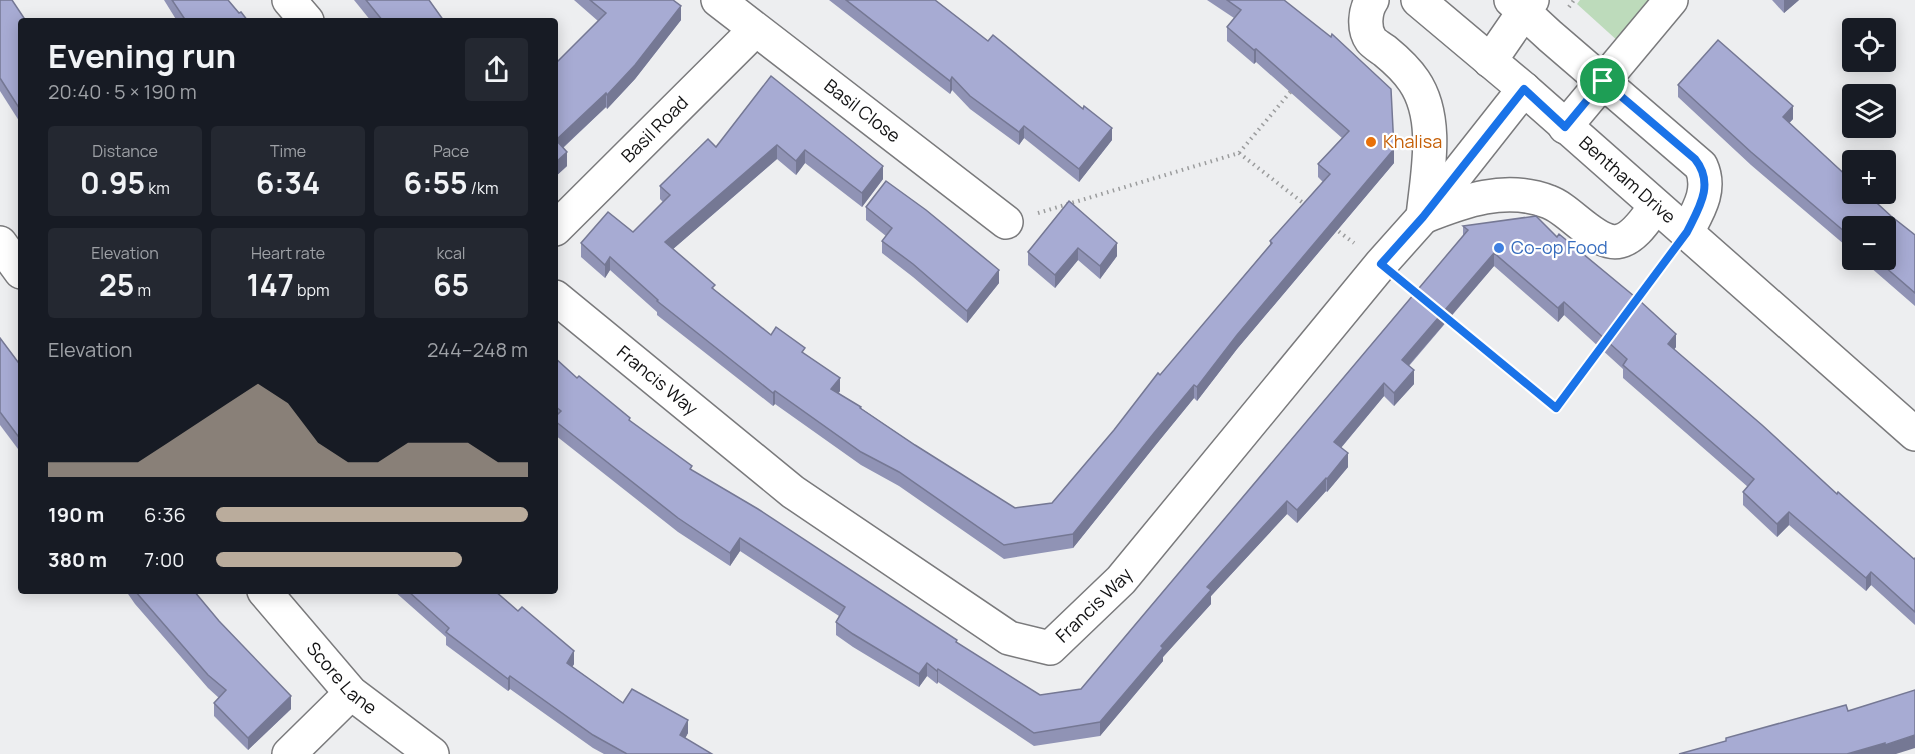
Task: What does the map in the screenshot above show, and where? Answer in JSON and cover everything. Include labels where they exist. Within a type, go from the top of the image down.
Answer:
[{"type":"street","points":[[288,0],[304,18]]},
{"type":"street","name":"Basil Close","points":[[718,0],[1006,222]]},
{"type":"street","points":[[1372,0],[1366,17],[1366,30],[1371,40],[1399,63],[1415,81],[1424,102],[1429,127],[1423,217],[1485,196],[1518,195],[1549,202],[1564,209],[1598,236],[1613,242],[1627,238],[1636,231],[1656,206]]},
{"type":"street","name":"Bentham Drive","points":[[1418,0],[1524,89],[1915,434]]},
{"type":"street","points":[[1565,127],[1671,0]]},
{"type":"street","points":[[1490,62],[1522,4],[1603,81],[1701,166],[1706,188],[1701,205],[1687,232]]},
{"type":"street","name":"Basil Road","points":[[558,226],[755,30]]},
{"type":"street","name":"Francis Way","points":[[558,299],[793,492],[1009,638],[1050,648],[1121,580],[1381,264],[1423,217],[1524,89]]},
{"type":"street","points":[[0,243],[18,268]]},
{"type":"street","name":"Score Lane","points":[[267,594],[351,693],[432,754]]},
{"type":"street","points":[[289,754],[351,693]]},
{"type":"path","points":[[1006,222],[1239,153],[1292,90]]},
{"type":"path","points":[[1239,153],[1315,212]]},
{"type":"path","points":[[1334,227],[1381,264]]},
{"type":"path","points":[[1632,306],[1687,232]]},
{"type":"path","points":[[1436,310],[1556,408],[1605,343]]},
{"type":"green space","points":[[1580,0],[1655,0],[1619,42],[1577,4]]},
{"type":"building","points":[[0,0],[12,0],[24,18],[18,18],[18,106],[0,78]]},
{"type":"building","points":[[172,0],[228,0],[246,18],[184,18]]},
{"type":"building","points":[[366,0],[429,0],[442,18],[381,18]]},
{"type":"building","points":[[590,0],[673,0],[681,6],[635,65],[607,95],[606,93],[558,138],[558,61],[606,13]]},
{"type":"building","points":[[846,0],[935,0],[988,41],[993,35],[1083,109],[1084,106],[1112,128],[1079,169],[1024,126],[1019,132],[970,96],[952,77],[950,81]]},
{"type":"building","points":[[1227,0],[1284,0],[1331,37],[1332,34],[1391,89],[1394,149],[1237,335],[1197,387],[1194,385],[1073,534],[1004,545],[899,472],[861,452],[775,391],[773,393],[657,301],[610,257],[605,265],[581,243],[608,212],[633,232],[670,195],[660,186],[708,139],[716,147],[771,76],[883,166],[862,193],[805,150],[796,161],[777,145],[665,242],[715,285],[712,288],[771,335],[776,327],[805,348],[802,352],[840,378],[831,389],[1015,508],[1052,503],[1114,430],[1158,373],[1160,375],[1272,243],[1270,241],[1330,174],[1318,164],[1349,131],[1256,49],[1254,50],[1227,27],[1241,10]]},
{"type":"building","points":[[1718,40],[1793,106],[1783,117],[1842,172],[1842,204],[1878,204],[1891,216],[1842,216],[1842,229],[1751,152],[1678,85]]},
{"type":"building","points":[[558,142],[567,152],[558,160]]},
{"type":"building","points":[[886,181],[926,210],[999,270],[967,311],[913,264],[882,241],[892,228],[866,207]]},
{"type":"building","points":[[1069,201],[1117,243],[1100,266],[1078,248],[1055,275],[1028,252]]},
{"type":"building","points":[[1536,216],[1557,237],[1559,234],[1640,301],[1676,334],[1668,344],[1762,425],[1837,494],[1838,492],[1915,558],[1915,612],[1871,572],[1866,578],[1789,512],[1777,524],[1743,492],[1754,479],[1623,365],[1627,359],[1564,302],[1558,308],[1494,253],[1402,360],[1414,370],[1394,393],[1384,383],[1334,442],[1348,453],[1327,479],[1297,510],[1287,501],[1207,587],[1211,590],[1161,646],[1163,648],[1100,722],[1034,733],[927,663],[919,674],[836,622],[845,607],[740,538],[730,553],[678,518],[558,423],[558,414],[561,411],[558,408],[558,361],[630,418],[629,420],[692,466],[690,469],[758,509],[957,640],[956,642],[1040,695],[1081,689],[1468,230],[1463,226]]},
{"type":"building","points":[[1896,220],[1915,235],[1915,293],[1889,270],[1896,270]]},
{"type":"building","points":[[0,338],[18,362],[18,436],[0,412]]},
{"type":"building","points":[[138,594],[196,594],[219,621],[291,696],[248,738],[214,703],[226,690],[208,675]]},
{"type":"building","points":[[411,594],[498,594],[518,611],[522,607],[574,651],[567,663],[623,703],[632,689],[688,720],[680,735],[712,754],[627,754],[593,735],[510,676],[508,679],[446,632],[449,628]]},
{"type":"building","points":[[1915,690],[1915,735],[1885,745],[1885,743],[1847,754],[1679,754],[1726,741],[1726,738],[1846,705],[1848,711]]},
{"type":"place","name":"Khalisa","points":[[1371,142]]},
{"type":"place","name":"Co-op Food","points":[[1499,248]]},
{"type":"route","points":[[1603,81],[1695,159],[1701,166],[1706,188],[1701,205],[1687,232],[1556,408],[1381,264],[1423,217],[1524,89],[1565,127],[1603,81]]}]
